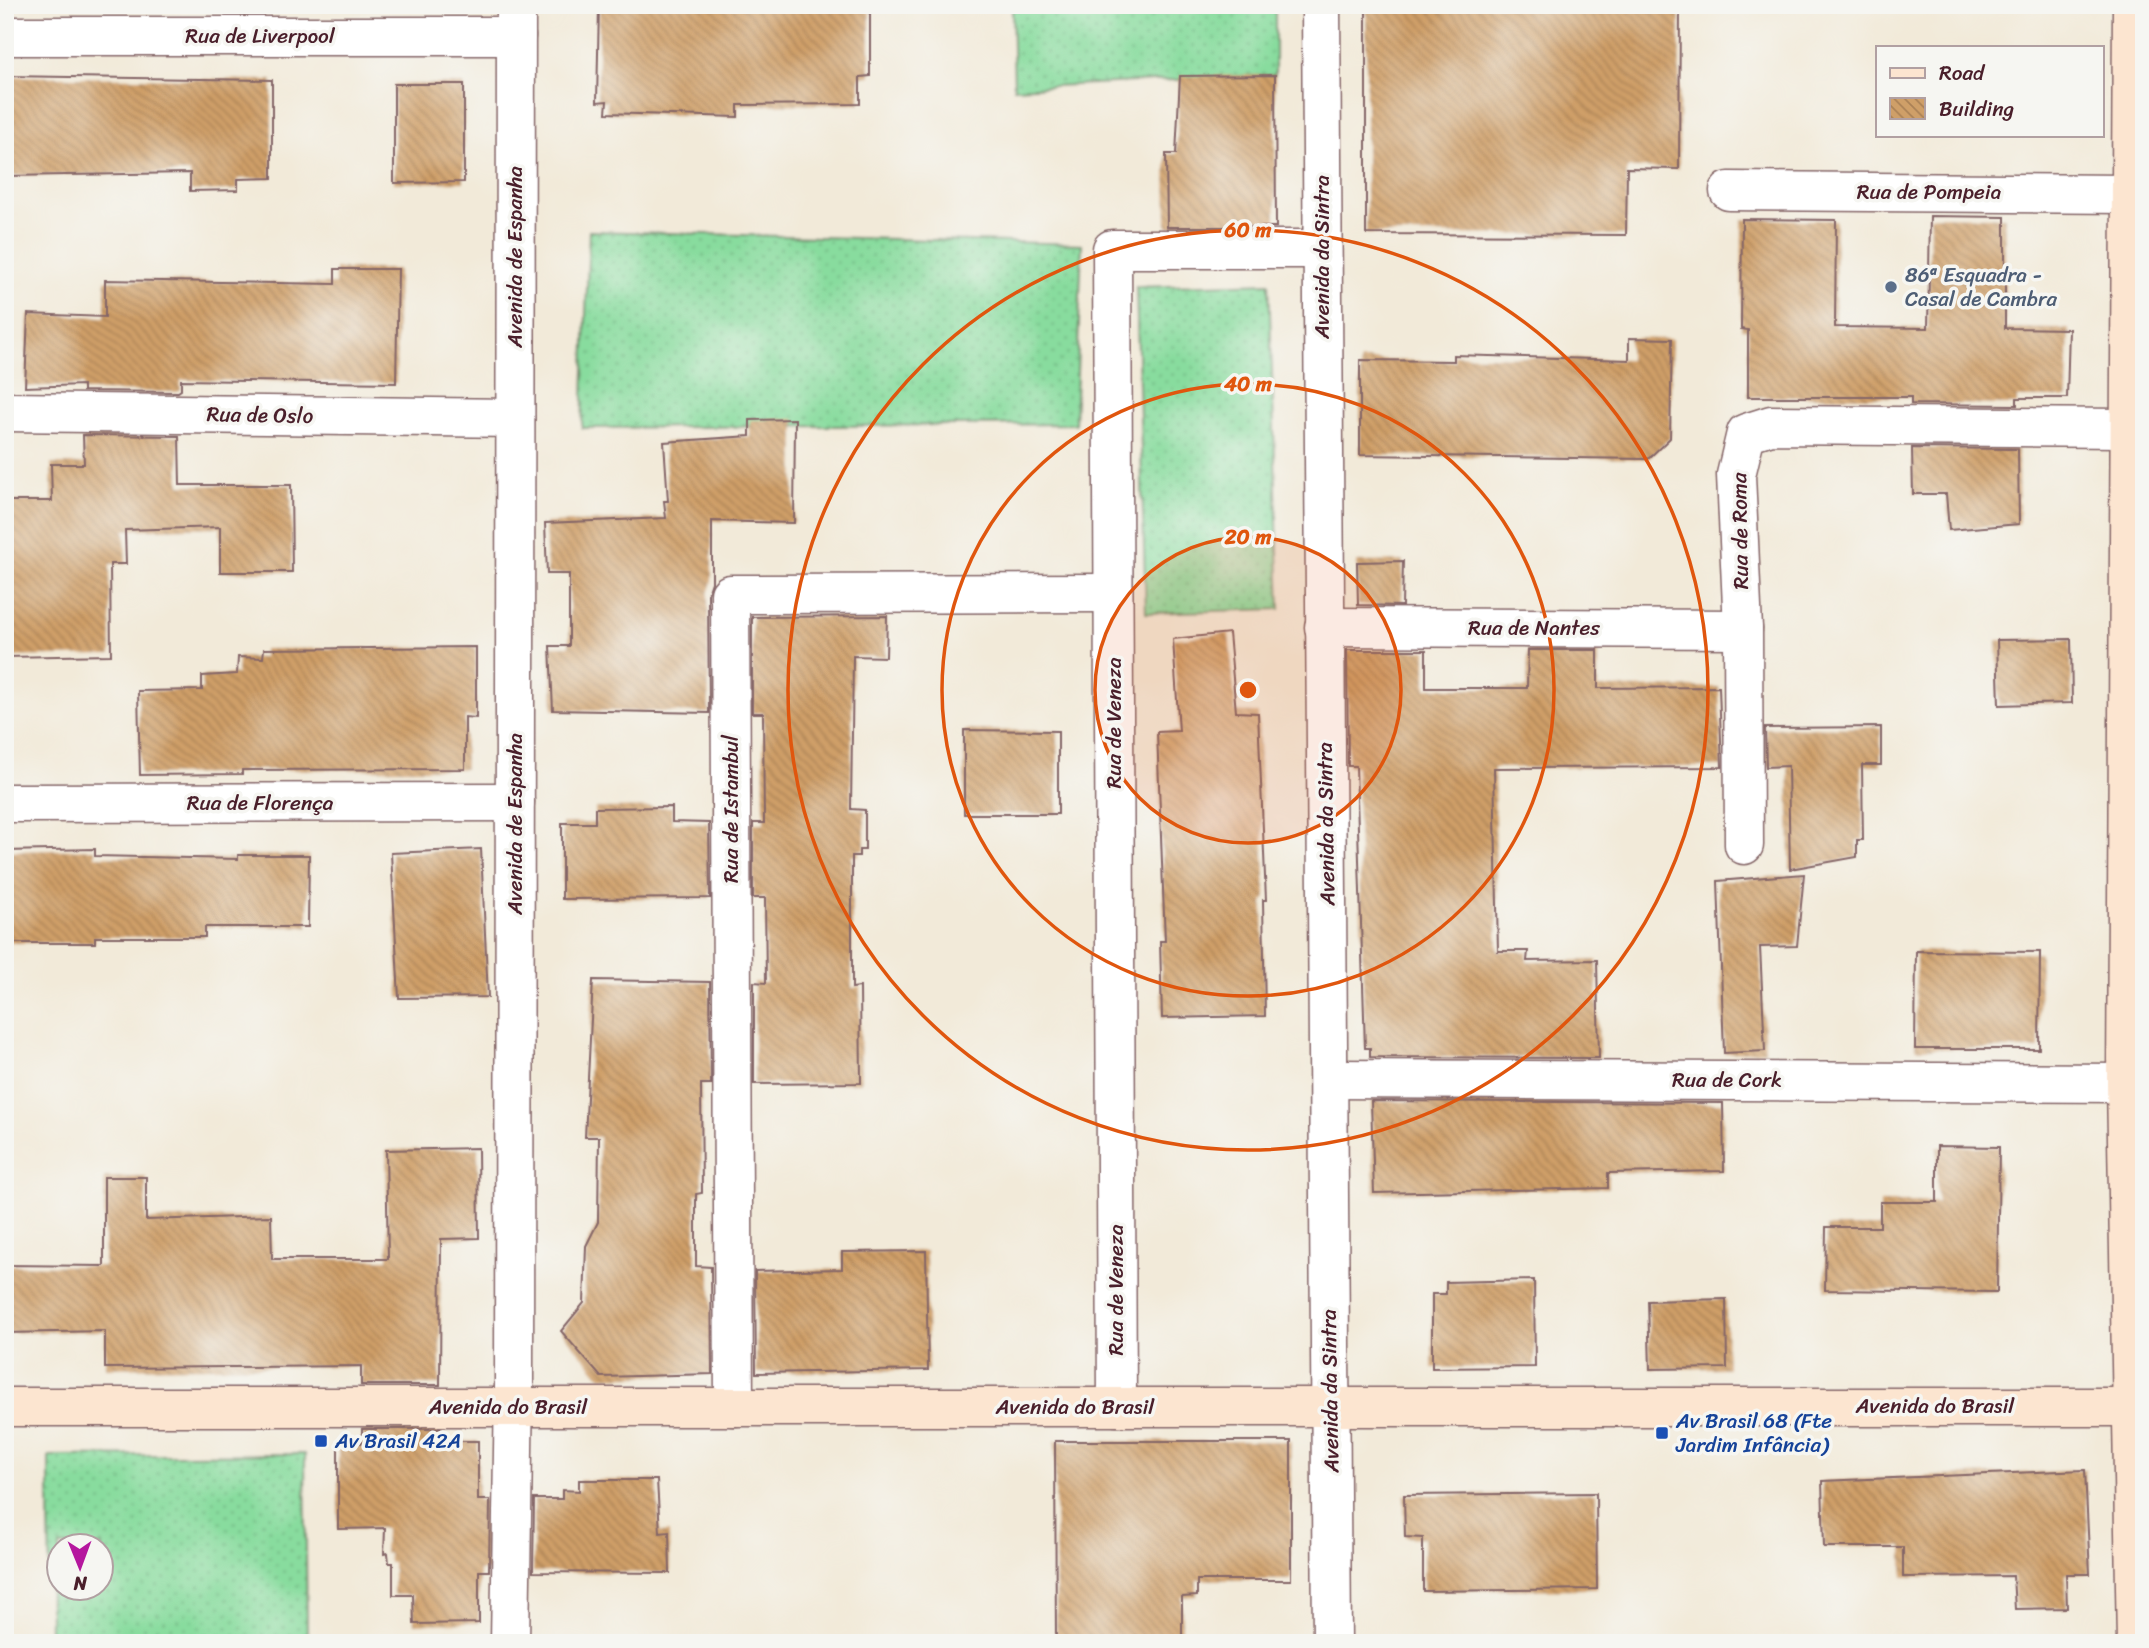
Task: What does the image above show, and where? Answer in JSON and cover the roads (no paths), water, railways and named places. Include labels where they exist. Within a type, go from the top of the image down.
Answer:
[{"type":"street","name":"Avenida da Sintra","points":[[1321,5],[1332,1643]]},
{"type":"street","points":[[2132,5],[2127,428],[2135,810],[2126,1083],[2136,1167],[2136,1643]]},
{"type":"street","name":"Rua de Liverpool","points":[[5,36],[516,21]]},
{"type":"street","name":"Avenida de Espanha","points":[[510,1643],[513,1408],[516,21]]},
{"type":"street","name":"Rua de Pompeia","points":[[1729,191],[2129,194]]},
{"type":"street","name":"Rua de Veneza","points":[[1116,1407],[1112,249],[1321,249]]},
{"type":"street","name":"Rua de Oslo","points":[[5,412],[515,418]]},
{"type":"street","name":"Rua de Roma","points":[[1744,845],[1743,629],[1736,475],[1746,433],[1772,425],[2127,428]]},
{"type":"street","name":"Rua de Istambul","points":[[734,1407],[730,594],[1113,593]]},
{"type":"street","name":"Rua de Nantes","points":[[1324,627],[1743,629]]},
{"type":"street","name":"Rua de Florença","points":[[5,803],[515,802]]},
{"type":"street","name":"Rua de Cork","points":[[1329,1079],[2126,1083]]},
{"type":"street","name":"Avenida do Brasil","points":[[5,1407],[2138,1406]]},
{"type":"place","name":"86ª Esquadra - Casal de Cambra","points":[[1891,287]]},
{"type":"place","name":"Av Brasil 68 (Fte Jardim Infância)","points":[[1662,1433]]},
{"type":"place","name":"Av Brasil 42A","points":[[321,1441]]}]
